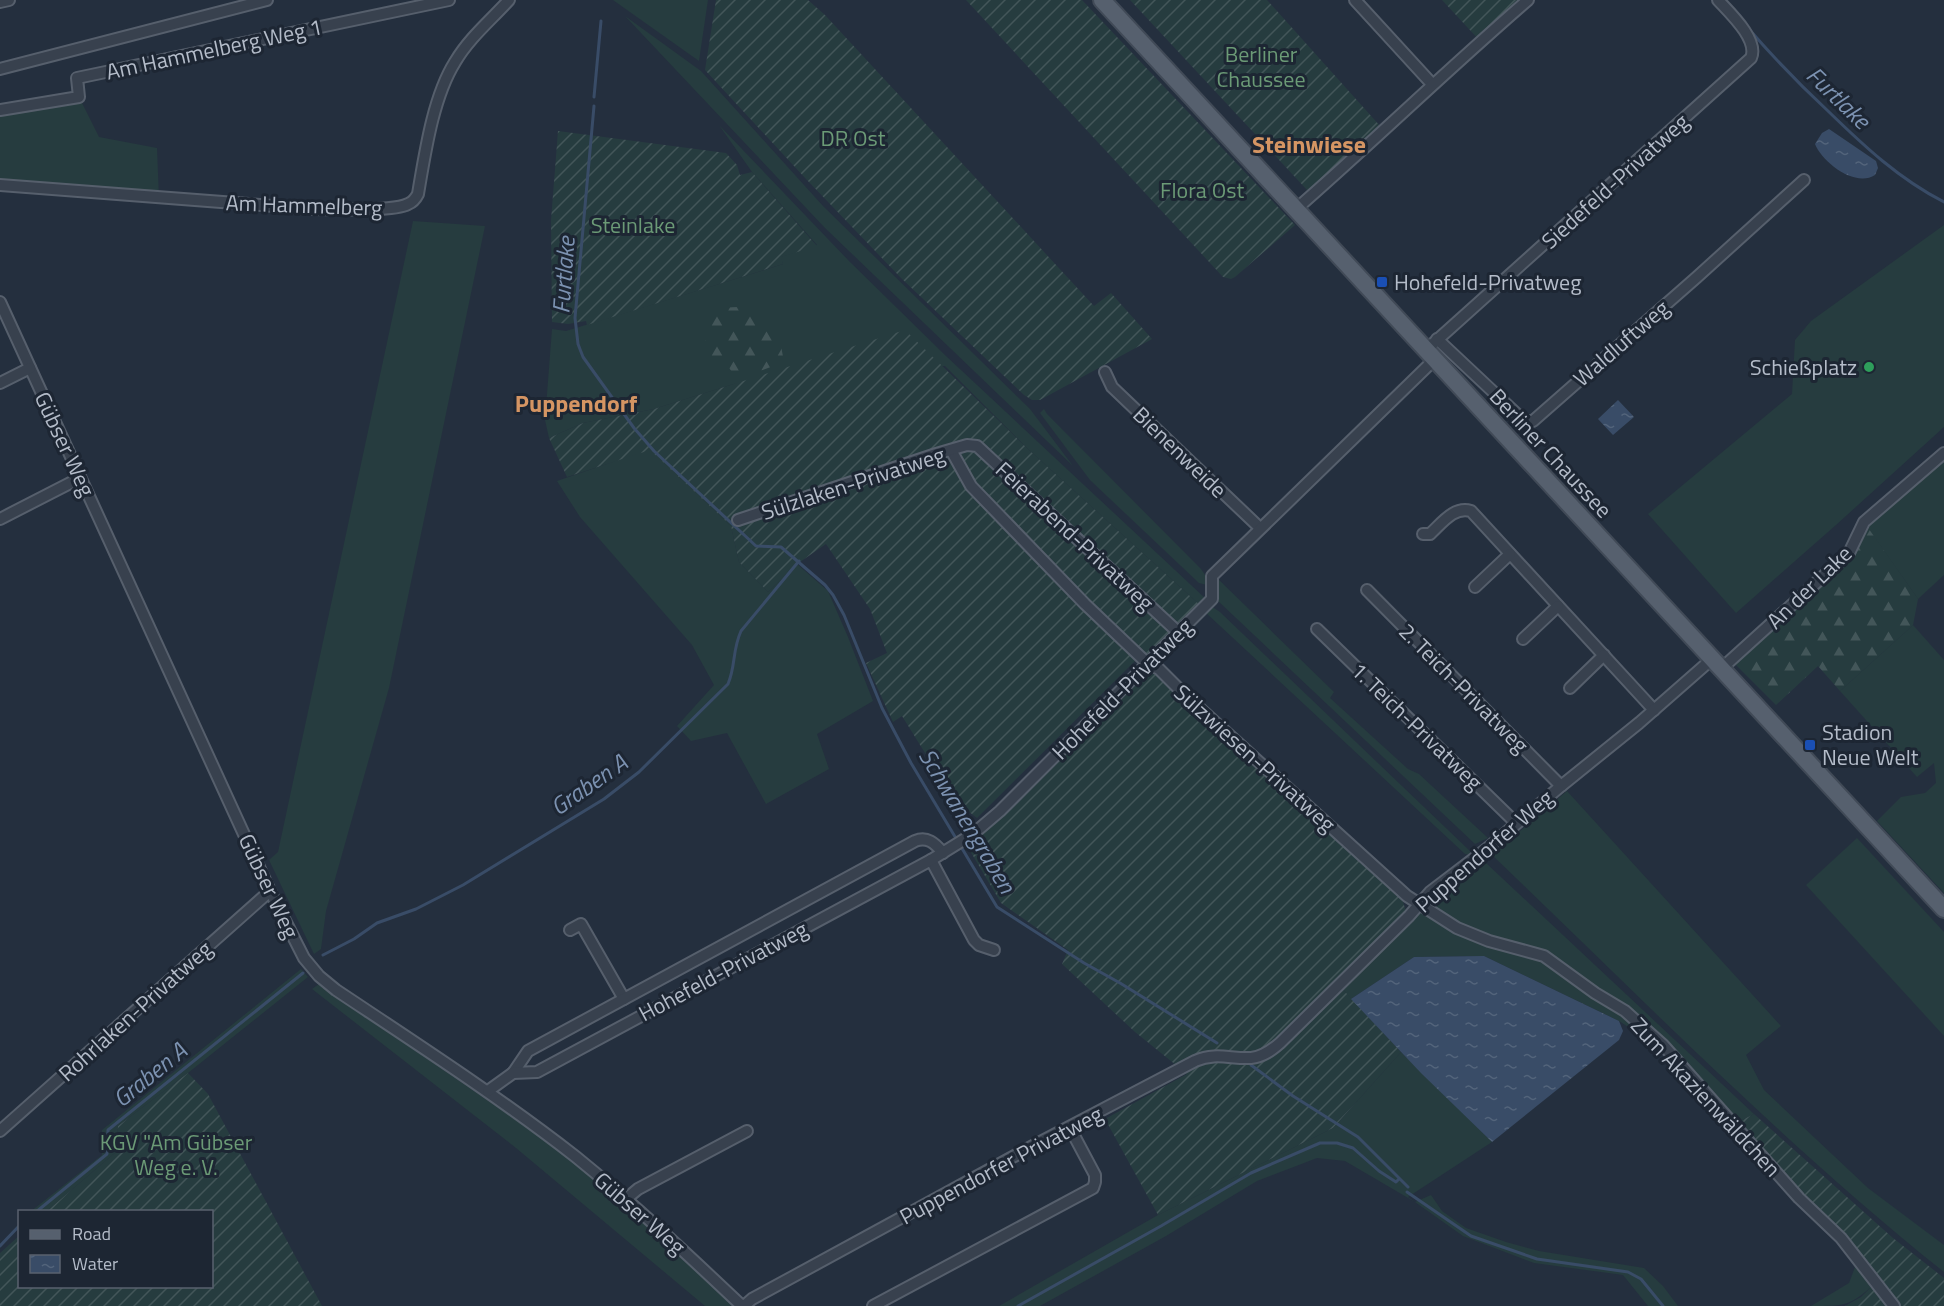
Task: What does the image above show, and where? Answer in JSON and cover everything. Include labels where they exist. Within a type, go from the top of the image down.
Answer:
[{"type":"main road","name":"Berliner Chaussee","points":[[1102,0],[1295,210],[1433,350],[1717,664],[1944,909]]},
{"type":"street","points":[[0,2],[9,0]]},
{"type":"street","points":[[0,69],[267,0]]},
{"type":"street","name":"Am Hammelberg Weg 1","points":[[0,110],[80,97],[77,78],[449,0]]},
{"type":"street","name":"Am Hammelberg","points":[[0,185],[313,209],[404,206],[412,202],[418,194],[439,97],[451,68],[465,47],[510,0]]},
{"type":"street","points":[[1355,0],[1432,84]]},
{"type":"street","points":[[1295,210],[1432,84],[1528,0]]},
{"type":"street","name":"Siedefeld-Privatweg","points":[[1433,350],[1752,57],[1754,48],[1749,38],[1718,0]]},
{"type":"street","name":"Waldluftweg","points":[[1433,350],[1526,421],[1533,421],[1804,180]]},
{"type":"street","name":"Gübser Weg","points":[[0,303],[270,891],[304,958],[319,976],[488,1091],[574,1156],[750,1304]]},
{"type":"street","name":"Hohefeld-Privatweg","points":[[513,1073],[537,1072],[931,860],[965,839],[1000,811],[1212,599],[1212,576],[1433,350]]},
{"type":"street","points":[[0,383],[30,368]]},
{"type":"street","name":"Bienenweide","points":[[1105,372],[1112,387],[1260,528]]},
{"type":"street","name":"Sülzlaken-Privatweg","points":[[738,520],[968,445]]},
{"type":"street","name":"Feierabend-Privatweg","points":[[968,445],[977,446],[1179,633]]},
{"type":"street","name":"Sülzwiesen-Privatweg","points":[[951,450],[971,486],[1085,604],[1148,664],[1159,669],[1407,896],[1419,903]]},
{"type":"street","name":"An der Lake","points":[[1717,664],[1847,555],[1864,522],[1944,453]]},
{"type":"street","points":[[0,519],[80,478]]},
{"type":"street","points":[[1423,534],[1430,534],[1455,512],[1463,509],[1471,511],[1654,710]]},
{"type":"street","points":[[1475,587],[1510,554]]},
{"type":"street","name":"2. Teich-Privatweg","points":[[1367,590],[1561,786]]},
{"type":"street","points":[[1523,639],[1558,606]]},
{"type":"street","name":"1. Teich-Privatweg","points":[[1317,629],[1516,823]]},
{"type":"street","points":[[1570,688],[1604,655]]},
{"type":"street","name":"Puppendorfer Weg","points":[[1266,1054],[1280,1043],[1409,916],[1430,892],[1489,847],[1654,710],[1717,664]]},
{"type":"street","name":"Hohefeld-Privatweg","points":[[488,1091],[513,1073],[528,1051],[915,841],[926,839],[946,851]]},
{"type":"street","points":[[931,860],[974,940],[979,945],[994,950]]},
{"type":"street","name":"Rohrlaken-Privatweg","points":[[0,1131],[270,891]]},
{"type":"street","name":"Zum Akazienwäldchen","points":[[1419,903],[1457,928],[1489,941],[1544,956],[1595,993],[1625,1011],[1662,1045],[1799,1198],[1841,1238],[1894,1306]]},
{"type":"street","name":"Hohefeld-Privatweg","points":[[570,930],[581,924],[624,999]]},
{"type":"street","name":"Puppendorfer Privatweg","points":[[750,1304],[1070,1128],[1203,1058],[1216,1055],[1252,1058],[1266,1054]]},
{"type":"street","points":[[873,1306],[1093,1188],[1095,1175],[1070,1128]]},
{"type":"street","points":[[626,1199],[642,1187],[747,1131]]},
{"type":"green space","points":[[613,0],[708,0],[699,61]]},
{"type":"green space","name":"DR Ost","points":[[716,0],[808,0],[825,15],[1094,306],[1111,293],[1152,339],[1040,400],[1032,400],[1024,395],[901,278],[705,70]]},
{"type":"green space","name":"Flora Ost","points":[[966,0],[1082,0],[1295,225],[1235,277],[1231,279],[1223,277]]},
{"type":"green space","name":"Berliner Chaussee","points":[[1130,0],[1267,0],[1381,127],[1308,191]]},
{"type":"green space","points":[[1442,0],[1528,0],[1481,42]]},
{"type":"green space","points":[[625,16],[701,71],[823,206],[1030,409],[1073,466],[825,228]]},
{"type":"green space","points":[[79,97],[99,137],[157,148],[159,198],[0,185],[0,110]]},
{"type":"green space","points":[[719,125],[849,261],[946,356],[1206,599],[1201,606],[1029,450],[945,366],[734,384],[654,409],[583,423],[549,438],[545,420],[552,329],[566,331],[761,271],[783,264],[780,257],[817,245],[752,172]]},
{"type":"green space","name":"Steinlake","points":[[558,131],[726,153],[737,165],[740,175],[752,172],[817,246],[781,257],[783,264],[587,325],[586,321],[568,324],[552,322],[551,220]]},
{"type":"green space","points":[[413,221],[485,226],[389,688],[326,911],[321,949],[314,954],[269,860],[278,852]]},
{"type":"green space","name":"Schießplatz","points":[[1944,225],[1944,427],[1736,613],[1648,514],[1792,394],[1795,340],[1811,321]]},
{"type":"green space","points":[[760,306],[763,329],[779,335],[784,362],[749,375],[732,372],[722,358],[700,358],[716,308]]},
{"type":"green space","points":[[905,330],[1029,450],[1201,606],[1150,654],[1136,660],[977,818],[955,801],[902,716],[893,722],[866,663],[887,653],[870,609],[826,544],[797,564],[768,592],[739,562],[731,526],[650,450],[567,477],[549,438],[583,423],[654,409]]},
{"type":"green space","points":[[1044,409],[1201,569],[1207,578],[1207,585],[1199,583],[1090,480],[1040,413]]},
{"type":"green space","points":[[650,449],[731,526],[739,562],[768,592],[797,564],[828,591],[873,701],[817,734],[829,769],[766,804],[727,733],[691,741],[677,726],[714,685],[692,645],[580,517],[557,481]]},
{"type":"green space","points":[[1944,462],[1944,575],[1918,599],[1867,527]]},
{"type":"green space","points":[[1864,522],[1918,599],[1913,625],[1840,691],[1818,666],[1776,705],[1732,661],[1849,553]]},
{"type":"green space","points":[[1216,577],[1334,692],[1330,698],[1408,769],[1419,774],[1488,838],[1475,844],[1218,601]]},
{"type":"green space","points":[[1211,606],[1220,612],[1470,851],[1471,855],[1465,854],[1205,612]]},
{"type":"green space","points":[[1913,625],[1944,660],[1944,893],[1877,821],[1901,797],[1925,793],[1936,783],[1934,763],[1917,777],[1840,691]]},
{"type":"green space","points":[[1148,670],[1153,670],[1402,899],[1406,911],[1335,981],[1401,1052],[1333,1128],[1158,1215],[1105,1119],[1187,1074],[1135,1032],[1062,964],[1068,950],[1001,903],[966,844],[991,827]]},
{"type":"green space","points":[[1567,791],[1781,1026],[1746,1055],[1764,1090],[1868,1188],[1944,1245],[1944,1272],[1827,1173],[1770,1121],[1492,855]]},
{"type":"green space","points":[[1857,838],[1944,932],[1944,1036],[1806,885]]},
{"type":"green space","points":[[1478,862],[1486,863],[1754,1114],[1740,1121],[1753,1146],[1663,1045],[1639,1034],[1619,1021],[1484,956],[1414,957],[1351,999],[1342,988],[1416,917],[1435,895]]},
{"type":"green space","points":[[301,969],[308,977],[118,1126],[116,1152],[48,1210],[33,1210],[102,1155],[102,1130]]},
{"type":"green space","points":[[319,984],[541,1137],[619,1199],[729,1300],[731,1306],[705,1306],[516,1148],[312,989]]},
{"type":"green space","points":[[1401,1052],[1492,1142],[1408,1197],[1415,1202],[1345,1161],[1317,1158],[1257,1181],[1166,1236],[1040,1306],[999,1306],[1158,1215],[1333,1128]]},
{"type":"green space","name":"KGV \"Am Gübser Weg e. V.","points":[[188,1073],[208,1094],[322,1306],[0,1306],[0,1253],[18,1237],[18,1288],[213,1288],[213,1210],[48,1210],[116,1152],[118,1126]]},
{"type":"green space","points":[[1754,1114],[1893,1238],[1944,1278],[1944,1306],[1845,1306],[1861,1297],[1876,1282],[1753,1146],[1740,1121]]},
{"type":"green space","points":[[1431,1195],[1442,1211],[1466,1228],[1506,1242],[1539,1251],[1644,1268],[1663,1286],[1678,1306],[1648,1306],[1623,1275],[1534,1263],[1463,1236],[1415,1202]]},
{"type":"green space","points":[[1858,1259],[1877,1282],[1847,1303],[1833,1306],[1811,1306],[1849,1283]]},
{"type":"water","points":[[1829,129],[1876,161],[1878,168],[1875,175],[1867,178],[1849,176],[1825,158],[1815,144],[1822,133]]},
{"type":"water","points":[[1618,400],[1634,417],[1613,435],[1598,419]]},
{"type":"water","points":[[1484,956],[1619,1021],[1623,1031],[1619,1040],[1492,1142],[1421,1073],[1351,999],[1414,957]]},
{"type":"waterway","name":"Furtlake","points":[[594,97],[601,21]]},
{"type":"waterway","name":"Furtlake","points":[[1748,28],[1777,61],[1869,149],[1912,183],[1944,202]]},
{"type":"waterway","name":"Schwanengraben","points":[[594,106],[575,318],[578,344],[583,357],[634,428],[654,451],[756,546],[781,547],[825,585],[833,595],[844,615],[882,708],[911,763],[997,907],[1084,963],[1217,1043]]},
{"type":"waterway","name":"Graben A","points":[[323,955],[354,939],[377,923],[416,909],[463,885],[604,799],[639,772],[728,684],[741,631],[799,561]]},
{"type":"waterway","name":"Graben A","points":[[38,1210],[107,1154],[108,1130],[303,973]]},
{"type":"waterway","name":"Schwanengraben","points":[[1251,1065],[1293,1096],[1358,1137],[1408,1187]]},
{"type":"waterway","points":[[1018,1306],[1251,1173],[1320,1143],[1337,1143],[1353,1148],[1379,1171],[1396,1182],[1399,1179]]},
{"type":"waterway","name":"Schwanengraben","points":[[1407,1192],[1471,1236],[1537,1259],[1628,1272],[1641,1279],[1663,1306]]},
{"type":"waterway","name":"Graben A","points":[[0,1246],[18,1227]]},
{"type":"place","name":"Hohefeld-Privatweg","points":[[1382,282]]},
{"type":"place","name":"Schießplatz","points":[[1869,367]]},
{"type":"place","name":"Stadion Neue Welt","points":[[1810,745]]},
{"type":"district","name":"Steinwiese","points":[[1309,145]]},
{"type":"district","name":"Puppendorf","points":[[576,404]]}]
